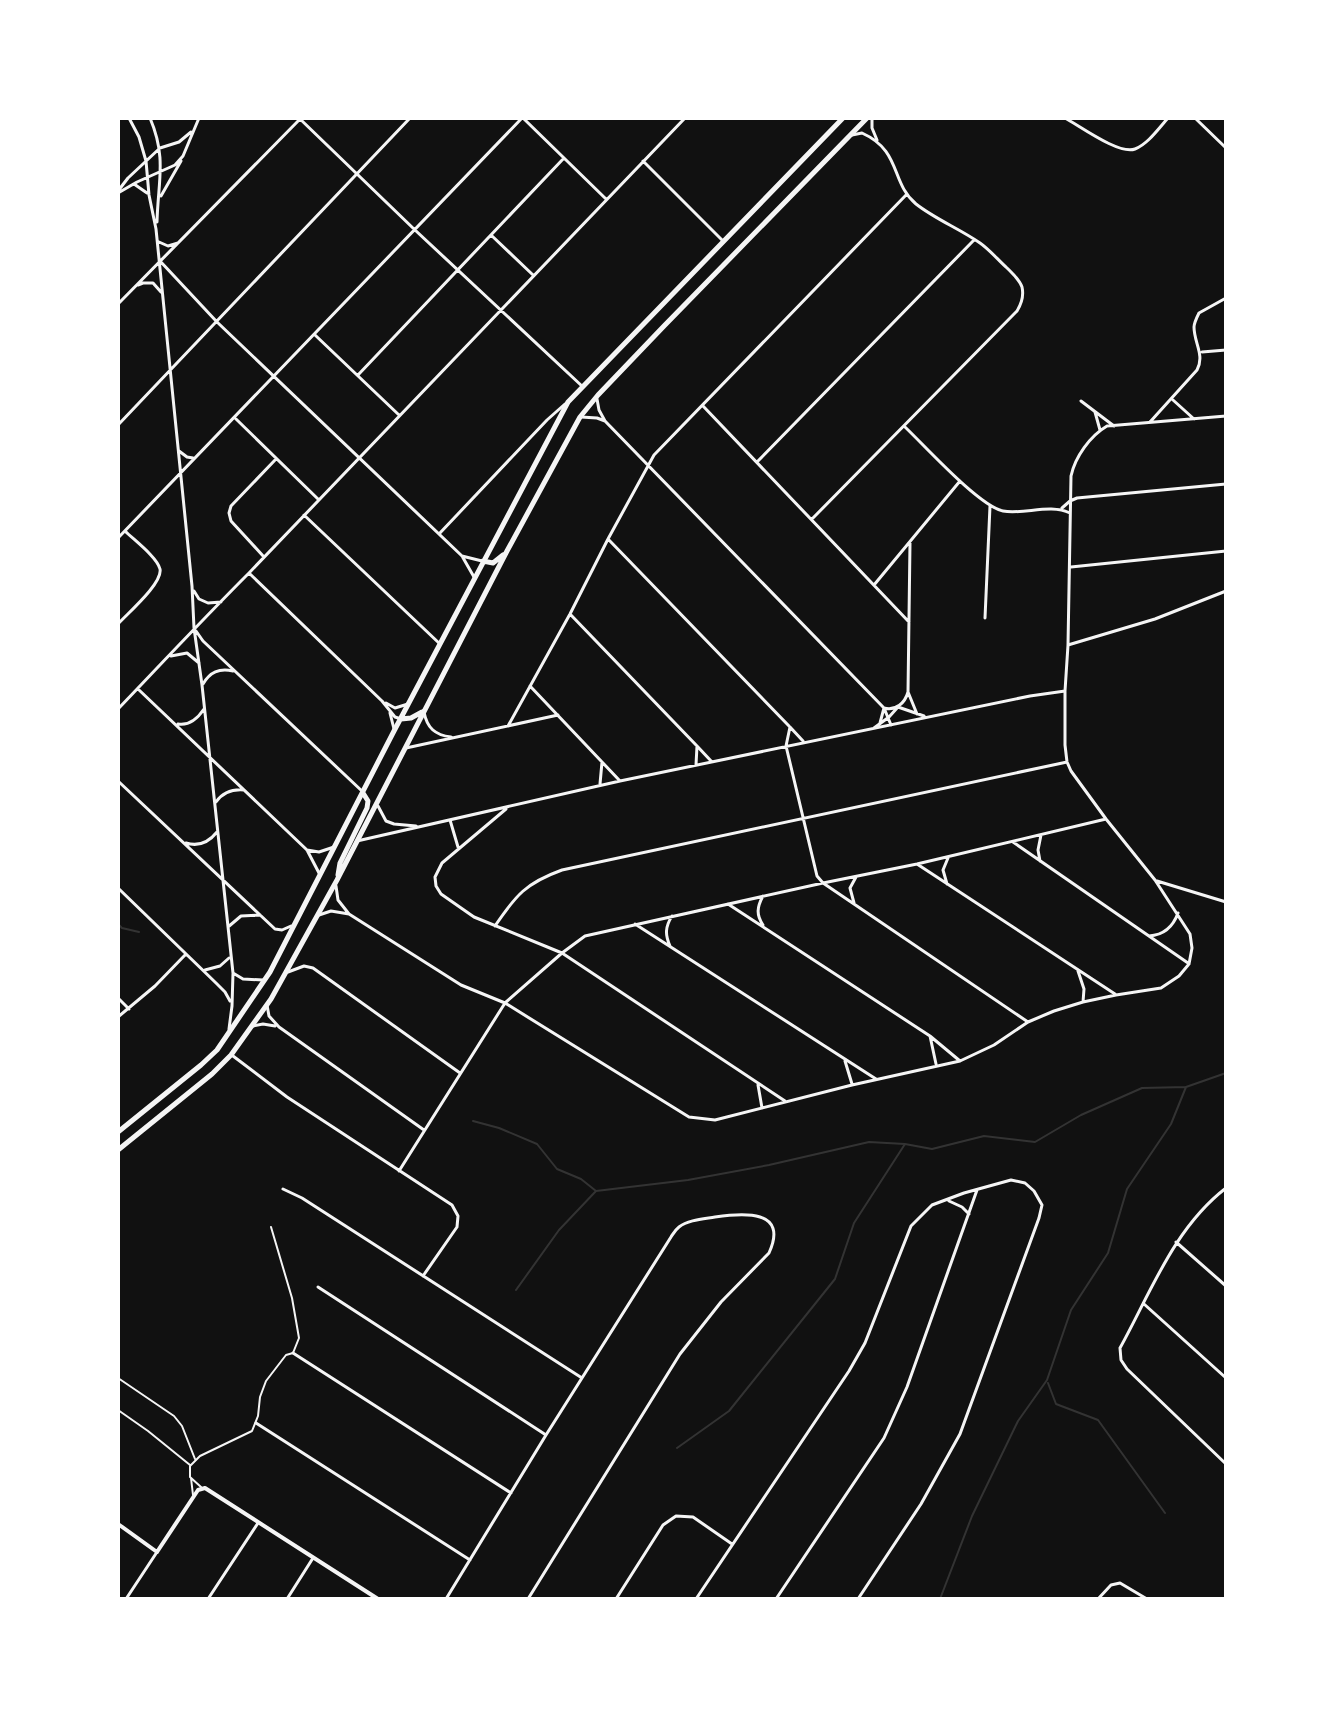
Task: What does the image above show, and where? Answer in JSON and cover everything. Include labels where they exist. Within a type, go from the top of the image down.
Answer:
[{"type":"main road","points":[[118,1132],[217,1050],[265,980],[568,402],[843,118]]},
{"type":"main road","points":[[118,1150],[231,1055],[286,975],[580,417],[869,118]]},
{"type":"main road","points":[[483,561],[493,563],[507,551]]},
{"type":"main road","points":[[401,719],[424,711]]},
{"type":"main road","points":[[337,880],[340,863],[369,804],[363,792]]},
{"type":"main road","points":[[265,980],[286,975]]},
{"type":"street","points":[[129,118],[146,161],[172,369],[194,628],[233,973],[229,1034]]},
{"type":"street","points":[[150,118],[160,148],[156,229]]},
{"type":"street","points":[[159,199],[183,156],[199,118]]},
{"type":"street","points":[[118,304],[300,118],[583,387]]},
{"type":"street","points":[[118,425],[410,118]]},
{"type":"street","points":[[118,538],[522,118],[606,199]]},
{"type":"street","points":[[118,709],[122,701],[168,658],[685,118]]},
{"type":"street","points":[[869,118],[878,143]]},
{"type":"street","points":[[1065,118],[1074,120],[1116,147],[1129,150],[1142,145],[1168,118]]},
{"type":"street","points":[[1195,118],[1226,148]]},
{"type":"street","points":[[118,192],[160,148],[179,142],[194,129]]},
{"type":"street","points":[[812,519],[905,427],[1022,303],[1022,285],[1017,278],[983,245],[917,204],[907,194],[891,157],[878,143],[862,133],[848,137]]},
{"type":"street","points":[[118,192],[175,165],[183,156]]},
{"type":"street","points":[[358,375],[564,158]]},
{"type":"street","points":[[643,161],[723,241]]},
{"type":"street","points":[[134,184],[149,195]]},
{"type":"street","points":[[508,726],[654,455],[907,194]]},
{"type":"street","points":[[491,235],[533,275]]},
{"type":"street","points":[[757,462],[974,240]]},
{"type":"street","points":[[157,241],[168,246],[178,243]]},
{"type":"street","points":[[160,261],[217,322],[462,556],[474,577]]},
{"type":"street","points":[[134,287],[153,283],[163,296]]},
{"type":"street","points":[[1150,422],[1201,363],[1194,328],[1199,313],[1226,298]]},
{"type":"street","points":[[315,335],[399,416]]},
{"type":"street","points":[[1200,353],[1226,350]]},
{"type":"street","points":[[598,395],[597,405],[605,421],[884,708],[891,725]]},
{"type":"street","points":[[1172,399],[1194,419]]},
{"type":"street","points":[[1081,401],[1114,426]]},
{"type":"street","points":[[439,534],[547,420],[568,402]]},
{"type":"street","points":[[703,406],[909,622]]},
{"type":"street","points":[[1095,412],[1100,430]]},
{"type":"street","points":[[337,880],[338,900],[349,914],[461,985],[505,1003],[689,1117],[702,1120],[715,1120],[960,1061],[994,1045],[1028,1022],[1083,1002],[1161,988],[1179,976],[1189,964],[1192,948],[1190,934],[1155,880],[1106,819],[1067,762],[1065,691],[1073,466],[1100,430],[1107,426],[1226,416]]},
{"type":"street","points":[[580,417],[605,421]]},
{"type":"street","points":[[235,418],[319,500]]},
{"type":"street","points":[[905,427],[990,506],[1005,511],[1061,509],[1070,513]]},
{"type":"street","points":[[179,450],[187,457],[197,456]]},
{"type":"street","points":[[264,557],[231,521],[229,513],[231,506],[276,459]]},
{"type":"street","points":[[874,585],[960,481]]},
{"type":"street","points":[[1061,509],[1077,498],[1226,484]]},
{"type":"street","points":[[985,618],[990,506]]},
{"type":"street","points":[[304,515],[440,644]]},
{"type":"street","points":[[118,624],[160,575],[155,561],[125,531]]},
{"type":"street","points":[[608,539],[804,742]]},
{"type":"street","points":[[873,729],[889,717],[908,692],[910,543]]},
{"type":"street","points":[[1070,567],[1226,551]]},
{"type":"street","points":[[462,556],[483,561]]},
{"type":"street","points":[[898,557],[905,557],[910,562]]},
{"type":"street","points":[[249,573],[395,717],[401,719]]},
{"type":"street","points":[[192,586],[199,599],[208,603],[221,602]]},
{"type":"street","points":[[1068,645],[1155,619],[1226,591]]},
{"type":"street","points":[[570,614],[712,762]]},
{"type":"street","points":[[194,628],[203,641],[363,792]]},
{"type":"street","points":[[168,658],[187,653],[199,663]]},
{"type":"street","points":[[202,685],[216,671],[237,672]]},
{"type":"street","points":[[530,686],[620,781]]},
{"type":"street","points":[[138,689],[307,850],[319,876]]},
{"type":"street","points":[[357,842],[620,781],[1065,691]]},
{"type":"street","points":[[908,692],[917,714]]},
{"type":"street","points":[[382,701],[395,708],[409,703]]},
{"type":"street","points":[[884,708],[898,707],[927,718]]},
{"type":"street","points":[[880,723],[884,708]]},
{"type":"street","points":[[175,724],[191,722],[204,709]]},
{"type":"street","points":[[388,710],[394,731]]},
{"type":"street","points":[[424,711],[427,722],[437,735],[455,738]]},
{"type":"street","points":[[406,748],[558,715]]},
{"type":"street","points":[[790,727],[786,746],[817,876],[1028,1022]]},
{"type":"street","points":[[696,765],[697,746]]},
{"type":"street","points":[[600,786],[602,762]]},
{"type":"street","points":[[495,926],[523,890],[562,870],[1067,762]]},
{"type":"street","points":[[118,781],[260,915],[279,930],[295,924]]},
{"type":"street","points":[[215,803],[231,790],[244,790]]},
{"type":"street","points":[[377,804],[386,821],[420,826]]},
{"type":"street","points":[[509,807],[442,863],[435,877],[441,894],[458,907],[495,926],[562,953],[786,1102]]},
{"type":"street","points":[[399,1171],[505,1003],[585,936],[949,857],[1106,819]]},
{"type":"street","points":[[450,820],[458,849]]},
{"type":"street","points":[[185,843],[196,846],[217,832]]},
{"type":"street","points":[[1040,861],[1038,850],[1041,835]]},
{"type":"street","points":[[1013,842],[1189,964]]},
{"type":"street","points":[[307,850],[319,852],[335,846]]},
{"type":"street","points":[[947,884],[943,870],[949,857]]},
{"type":"street","points":[[917,864],[1116,995]]},
{"type":"street","points":[[854,903],[850,888],[857,876]]},
{"type":"street","points":[[1155,880],[1226,902]]},
{"type":"street","points":[[118,888],[225,992],[232,1006]]},
{"type":"street","points":[[763,896],[758,911],[759,920],[766,927]]},
{"type":"street","points":[[728,904],[930,1036],[960,1061]]},
{"type":"street","points":[[316,918],[331,911],[349,914]]},
{"type":"street","points":[[1149,936],[1160,936],[1168,930],[1178,913]]},
{"type":"street","points":[[228,927],[241,916],[260,915]]},
{"type":"street","points":[[670,946],[666,937],[667,923],[672,916]]},
{"type":"street","points":[[635,924],[876,1079]]},
{"type":"street","points":[[118,1017],[155,986],[186,954]]},
{"type":"street","points":[[201,969],[208,971],[220,966],[230,954]]},
{"type":"street","points":[[286,975],[304,966],[313,968],[460,1073]]},
{"type":"street","points":[[1078,971],[1084,989],[1083,1002]]},
{"type":"street","points":[[233,973],[243,979],[265,980]]},
{"type":"street","points":[[118,998],[129,1009]]},
{"type":"street","points":[[267,1005],[269,1016],[279,1027],[424,1130]]},
{"type":"street","points":[[253,1026],[279,1027]]},
{"type":"street","points":[[930,1036],[937,1065]]},
{"type":"street","points":[[231,1055],[287,1097],[452,1205],[458,1216],[457,1227],[423,1276]]},
{"type":"street","points":[[845,1061],[852,1085]]},
{"type":"street","points":[[758,1085],[762,1108]]},
{"type":"street","points":[[696,1599],[849,1371],[865,1343],[911,1226],[932,1205],[1011,1180],[1025,1183],[1042,1205],[1039,1218],[960,1434],[921,1504],[858,1599]]},
{"type":"street","points":[[283,1189],[316,1206],[582,1378]]},
{"type":"street","points":[[776,1599],[884,1438],[907,1387],[977,1190]]},
{"type":"street","points":[[1225,1191],[1198,1215],[1176,1242],[1120,1348],[1121,1360],[1127,1369],[1226,1464]]},
{"type":"street","points":[[946,1200],[954,1202],[969,1214]]},
{"type":"street","points":[[446,1599],[546,1435],[680,1226],[743,1213],[767,1220],[774,1236],[769,1253],[721,1302],[680,1354],[528,1599]]},
{"type":"street","points":[[1176,1242],[1226,1286]]},
{"type":"street","points":[[318,1287],[546,1435]]},
{"type":"street","points":[[1144,1304],[1226,1378]]},
{"type":"street","points":[[293,1353],[511,1493]]},
{"type":"street","points":[[256,1423],[470,1560]]},
{"type":"street","points":[[126,1599],[202,1488],[370,1597],[378,1599]]},
{"type":"street","points":[[616,1599],[663,1525],[676,1516],[693,1517],[732,1544]]},
{"type":"street","points":[[208,1599],[258,1523]]},
{"type":"street","points":[[118,1524],[157,1552]]},
{"type":"street","points":[[287,1599],[313,1558]]},
{"type":"street","points":[[1098,1599],[1111,1585],[1120,1583],[1147,1599]]},
{"type":"lane","points":[[193,1497],[190,1466],[195,1460],[252,1431],[266,1381],[286,1355],[293,1353],[299,1338],[292,1298],[271,1227]]},
{"type":"lane","points":[[118,1378],[174,1416],[182,1426],[195,1460]]},
{"type":"lane","points":[[118,1410],[190,1466]]},
{"type":"lane","points":[[190,1477],[202,1488]]},
{"type":"waterway","points":[[118,924],[139,932]]},
{"type":"waterway","points":[[940,1599],[972,1516],[1018,1421],[1047,1380],[1071,1310],[1108,1253],[1127,1189],[1171,1124],[1186,1087],[1226,1073]]},
{"type":"waterway","points":[[516,1290],[559,1230],[596,1191],[688,1180],[869,1142],[932,1149],[984,1136],[1035,1142],[1081,1115],[1142,1088],[1186,1087]]},
{"type":"waterway","points":[[473,1121],[537,1144],[557,1169],[581,1179],[596,1191]]},
{"type":"waterway","points":[[677,1448],[729,1411],[835,1279],[854,1223],[905,1144]]},
{"type":"waterway","points":[[1048,1383],[1056,1404],[1098,1420],[1165,1513]]}]
